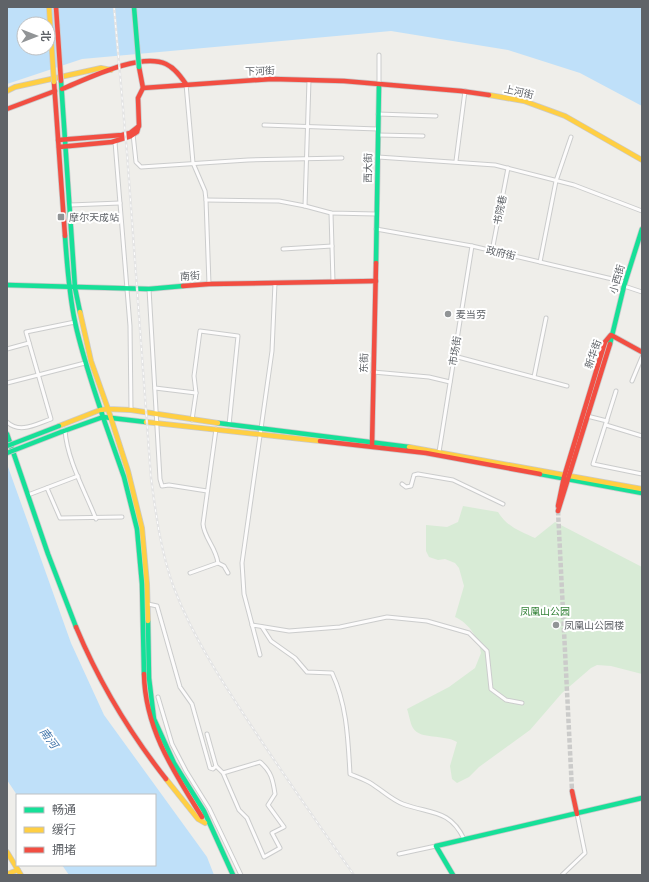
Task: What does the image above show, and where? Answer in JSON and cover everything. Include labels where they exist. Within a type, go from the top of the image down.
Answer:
[{"type":"main road","points":[[49,7],[69,287],[75,322],[85,362],[100,410],[124,477],[137,529],[145,604],[144,678],[150,720],[170,766],[211,831],[233,875]]},
{"type":"main road","points":[[56,7],[66,139],[74,288],[91,361],[112,418],[128,471],[142,528],[149,678],[154,719],[174,763],[204,811],[229,875]]},
{"type":"main road","points":[[58,140],[137,133],[139,126],[139,92],[143,88],[139,67],[134,7]]},
{"type":"main road","points":[[62,89],[111,70],[146,62],[165,63],[175,70],[186,84]]},
{"type":"main road","points":[[7,91],[15,87],[101,68],[111,70]]},
{"type":"main road","name":"下河街","points":[[143,88],[272,79],[379,84]]},
{"type":"main road","name":"上河街","points":[[379,84],[465,91],[524,101],[565,116],[642,160]]},
{"type":"main road","name":"西大街","points":[[376,281],[379,84]]},
{"type":"main road","points":[[7,108],[55,91]]},
{"type":"main road","points":[[59,147],[115,142],[127,139],[133,133]]},
{"type":"main road","name":"小西街","points":[[611,335],[624,284],[642,229]]},
{"type":"main road","name":"南街","points":[[7,285],[74,288],[149,288],[208,284],[376,281]]},
{"type":"main road","name":"东街","points":[[372,444],[376,281]]},
{"type":"main road","points":[[611,335],[642,352]]},
{"type":"main road","name":"新华街","points":[[611,335],[587,416],[567,476],[558,511],[567,476],[605,342],[611,335]]},
{"type":"main road","points":[[7,446],[100,410],[131,410],[262,432]]},
{"type":"main road","points":[[7,452],[103,417],[372,444],[439,453],[642,489]]},
{"type":"main road","points":[[7,434],[58,582],[97,674],[131,731],[185,803],[198,819],[205,823]]},
{"type":"main road","points":[[567,476],[642,493]]},
{"type":"main road","points":[[572,791],[577,814]]},
{"type":"main road","points":[[453,875],[436,846],[642,798]]},
{"type":"main road","points":[[185,803],[192,800]]},
{"type":"main road","points":[[7,852],[21,875]]},
{"type":"main road","points":[[7,874],[18,870]]},
{"type":"street","name":"西大街","points":[[379,55],[379,84]]},
{"type":"street","points":[[305,206],[309,80]]},
{"type":"street","points":[[186,84],[193,163],[205,191],[206,200],[208,284]]},
{"type":"street","points":[[456,161],[465,91]]},
{"type":"street","points":[[378,114],[436,116]]},
{"type":"street","points":[[264,125],[378,128]]},
{"type":"street","points":[[133,133],[136,162],[141,167],[193,163],[342,158]]},
{"type":"street","points":[[378,135],[422,136]]},
{"type":"street","points":[[540,262],[556,181],[571,137]]},
{"type":"street","points":[[115,142],[130,326],[131,410]]},
{"type":"street","points":[[378,157],[456,161],[495,165],[574,186],[642,211]]},
{"type":"street","name":"书院巷","points":[[492,251],[508,168]]},
{"type":"street","points":[[206,200],[279,201],[331,213],[376,214]]},
{"type":"street","points":[[70,205],[120,203]]},
{"type":"street","points":[[331,213],[333,282]]},
{"type":"street","name":"政府街","points":[[376,229],[472,246],[540,262],[624,284],[642,292]]},
{"type":"street","points":[[283,249],[332,246]]},
{"type":"street","name":"市场街","points":[[439,453],[472,246]]},
{"type":"street","points":[[637,246],[642,248]]},
{"type":"street","points":[[260,655],[244,594],[242,563],[262,432],[272,351],[275,283]]},
{"type":"street","points":[[149,288],[157,422],[158,472],[162,486],[170,485],[207,491]]},
{"type":"street","points":[[534,377],[546,318]]},
{"type":"street","points":[[7,422],[15,427],[24,428],[51,419],[26,332],[75,322]]},
{"type":"street","points":[[192,420],[196,393],[194,376],[200,331],[238,336],[229,426]]},
{"type":"street","points":[[7,349],[29,343]]},
{"type":"street","points":[[454,356],[567,386]]},
{"type":"street","points":[[632,381],[642,357]]},
{"type":"street","points":[[7,383],[85,362]]},
{"type":"street","points":[[373,372],[429,377],[450,382]]},
{"type":"street","points":[[155,388],[196,393]]},
{"type":"street","points":[[616,391],[593,464],[642,474]]},
{"type":"street","points":[[587,416],[642,436]]},
{"type":"street","points":[[216,429],[203,527],[214,546],[218,563]]},
{"type":"street","points":[[63,431],[78,476],[96,519]]},
{"type":"street","points":[[402,484],[406,487],[411,486],[414,475],[418,474],[453,480],[503,504]]},
{"type":"street","points":[[28,495],[78,476]]},
{"type":"street","points":[[47,488],[60,518],[96,519],[122,517]]},
{"type":"street","points":[[190,573],[218,563],[224,566],[228,573]]},
{"type":"street","points":[[145,604],[158,606],[180,687],[192,704],[210,768],[213,769],[216,766]]},
{"type":"street","points":[[252,625],[289,631],[340,627],[387,617],[427,621],[469,633],[487,651],[491,690],[506,700],[522,703]]},
{"type":"street","points":[[262,627],[271,641],[295,658],[307,672],[332,673],[339,688],[348,731],[350,774],[371,783],[391,798],[404,805],[421,808],[443,816],[456,826],[464,839]]},
{"type":"street","points":[[158,697],[172,744],[186,771],[209,808],[240,875]]},
{"type":"street","points":[[207,734],[216,766],[223,773],[239,810],[246,818],[264,857],[280,848],[272,833],[284,827],[268,805],[275,794],[272,778],[268,769],[260,762],[223,773]]},
{"type":"street","points":[[562,875],[585,853],[577,814]]},
{"type":"street","points":[[399,854],[436,846]]},
{"type":"green space","name":"凤凰山公园","points":[[463,506],[498,512],[510,525],[535,538],[555,522],[642,567],[642,674],[611,666],[597,665],[591,668],[562,693],[530,730],[479,767],[469,777],[457,783],[452,779],[450,766],[457,742],[446,738],[427,736],[416,732],[412,726],[407,709],[449,687],[475,668],[481,653],[476,637],[469,627],[455,617],[464,586],[459,568],[455,563],[445,559],[438,560],[429,557],[426,551],[426,525],[447,527],[458,522]]},
{"type":"water","points":[[7,7],[642,7],[642,106],[580,73],[508,50],[391,31],[82,59],[7,84]]},
{"type":"water","name":"南河","points":[[7,464],[71,643],[104,715],[207,857],[214,875],[69,875],[63,866],[156,866],[156,794],[16,794],[7,780]]},
{"type":"tunnel","points":[[558,511],[572,791]]},
{"type":"railway","points":[[114,7],[127,153],[151,478],[162,548],[169,575],[191,626],[233,698],[354,875]]},
{"type":"traffic: fast","points":[[134,7],[139,67]]},
{"type":"traffic: fast","points":[[61,81],[75,288],[80,312]]},
{"type":"traffic: fast","points":[[376,263],[379,84]]},
{"type":"traffic: fast","points":[[610,344],[624,286],[642,229]]},
{"type":"traffic: fast","points":[[65,236],[67,269],[75,322],[84,358],[103,417],[146,422]]},
{"type":"traffic: fast","points":[[7,285],[149,289],[183,286]]},
{"type":"traffic: fast","points":[[61,432],[103,417],[124,477],[137,529],[142,584],[144,674]]},
{"type":"traffic: fast","points":[[218,423],[409,447]]},
{"type":"traffic: fast","points":[[7,446],[59,426]]},
{"type":"traffic: fast","points":[[7,453],[61,432]]},
{"type":"traffic: fast","points":[[7,434],[48,554],[76,627]]},
{"type":"traffic: fast","points":[[540,474],[642,493]]},
{"type":"traffic: fast","points":[[148,621],[149,678],[154,719],[174,763],[204,811],[233,875]]},
{"type":"traffic: fast","points":[[453,875],[436,846],[642,798]]},
{"type":"traffic: slow","points":[[49,7],[54,82]]},
{"type":"traffic: slow","points":[[7,91],[15,87],[101,68],[111,70]]},
{"type":"traffic: slow","points":[[489,95],[524,101],[565,116],[642,160]]},
{"type":"traffic: slow","points":[[80,312],[91,361],[108,409],[131,410],[218,423]]},
{"type":"traffic: slow","points":[[59,426],[100,410],[108,409],[128,471],[142,528],[147,584],[148,621]]},
{"type":"traffic: slow","points":[[146,422],[320,441]]},
{"type":"traffic: slow","points":[[409,447],[642,489]]},
{"type":"traffic: slow","points":[[166,779],[198,819],[205,823]]},
{"type":"traffic: slow","points":[[7,852],[21,875]]},
{"type":"traffic: slow","points":[[7,874],[18,870]]},
{"type":"traffic: jam","points":[[56,7],[61,81]]},
{"type":"traffic: jam","points":[[62,89],[114,68],[142,61],[155,61],[166,64],[175,70],[186,84]]},
{"type":"traffic: jam","points":[[59,147],[112,142],[131,136],[137,132],[139,125],[138,98],[143,88],[139,67]]},
{"type":"traffic: jam","points":[[143,88],[272,79],[344,81],[461,91],[489,95]]},
{"type":"traffic: jam","points":[[54,82],[65,236]]},
{"type":"traffic: jam","points":[[7,109],[55,91]]},
{"type":"traffic: jam","points":[[58,140],[122,135],[130,133],[139,126]]},
{"type":"traffic: jam","points":[[372,446],[376,263]]},
{"type":"traffic: jam","points":[[183,286],[209,284],[376,281]]},
{"type":"traffic: jam","points":[[611,335],[642,352]]},
{"type":"traffic: jam","points":[[558,506],[564,477],[605,342],[610,336]]},
{"type":"traffic: jam","points":[[558,511],[610,344]]},
{"type":"traffic: jam","points":[[320,441],[426,453],[540,474]]},
{"type":"traffic: jam","points":[[76,627],[105,687],[127,725],[166,779]]},
{"type":"traffic: jam","points":[[144,674],[146,694],[155,732],[181,783],[202,817]]},
{"type":"traffic: jam","points":[[572,791],[577,814]]},
{"type":"place","name":"摩尔天成站","points":[[61,217]]},
{"type":"place","name":"麦当劳","points":[[448,314]]},
{"type":"place","name":"凤凰山公园楼","points":[[556,625]]}]
